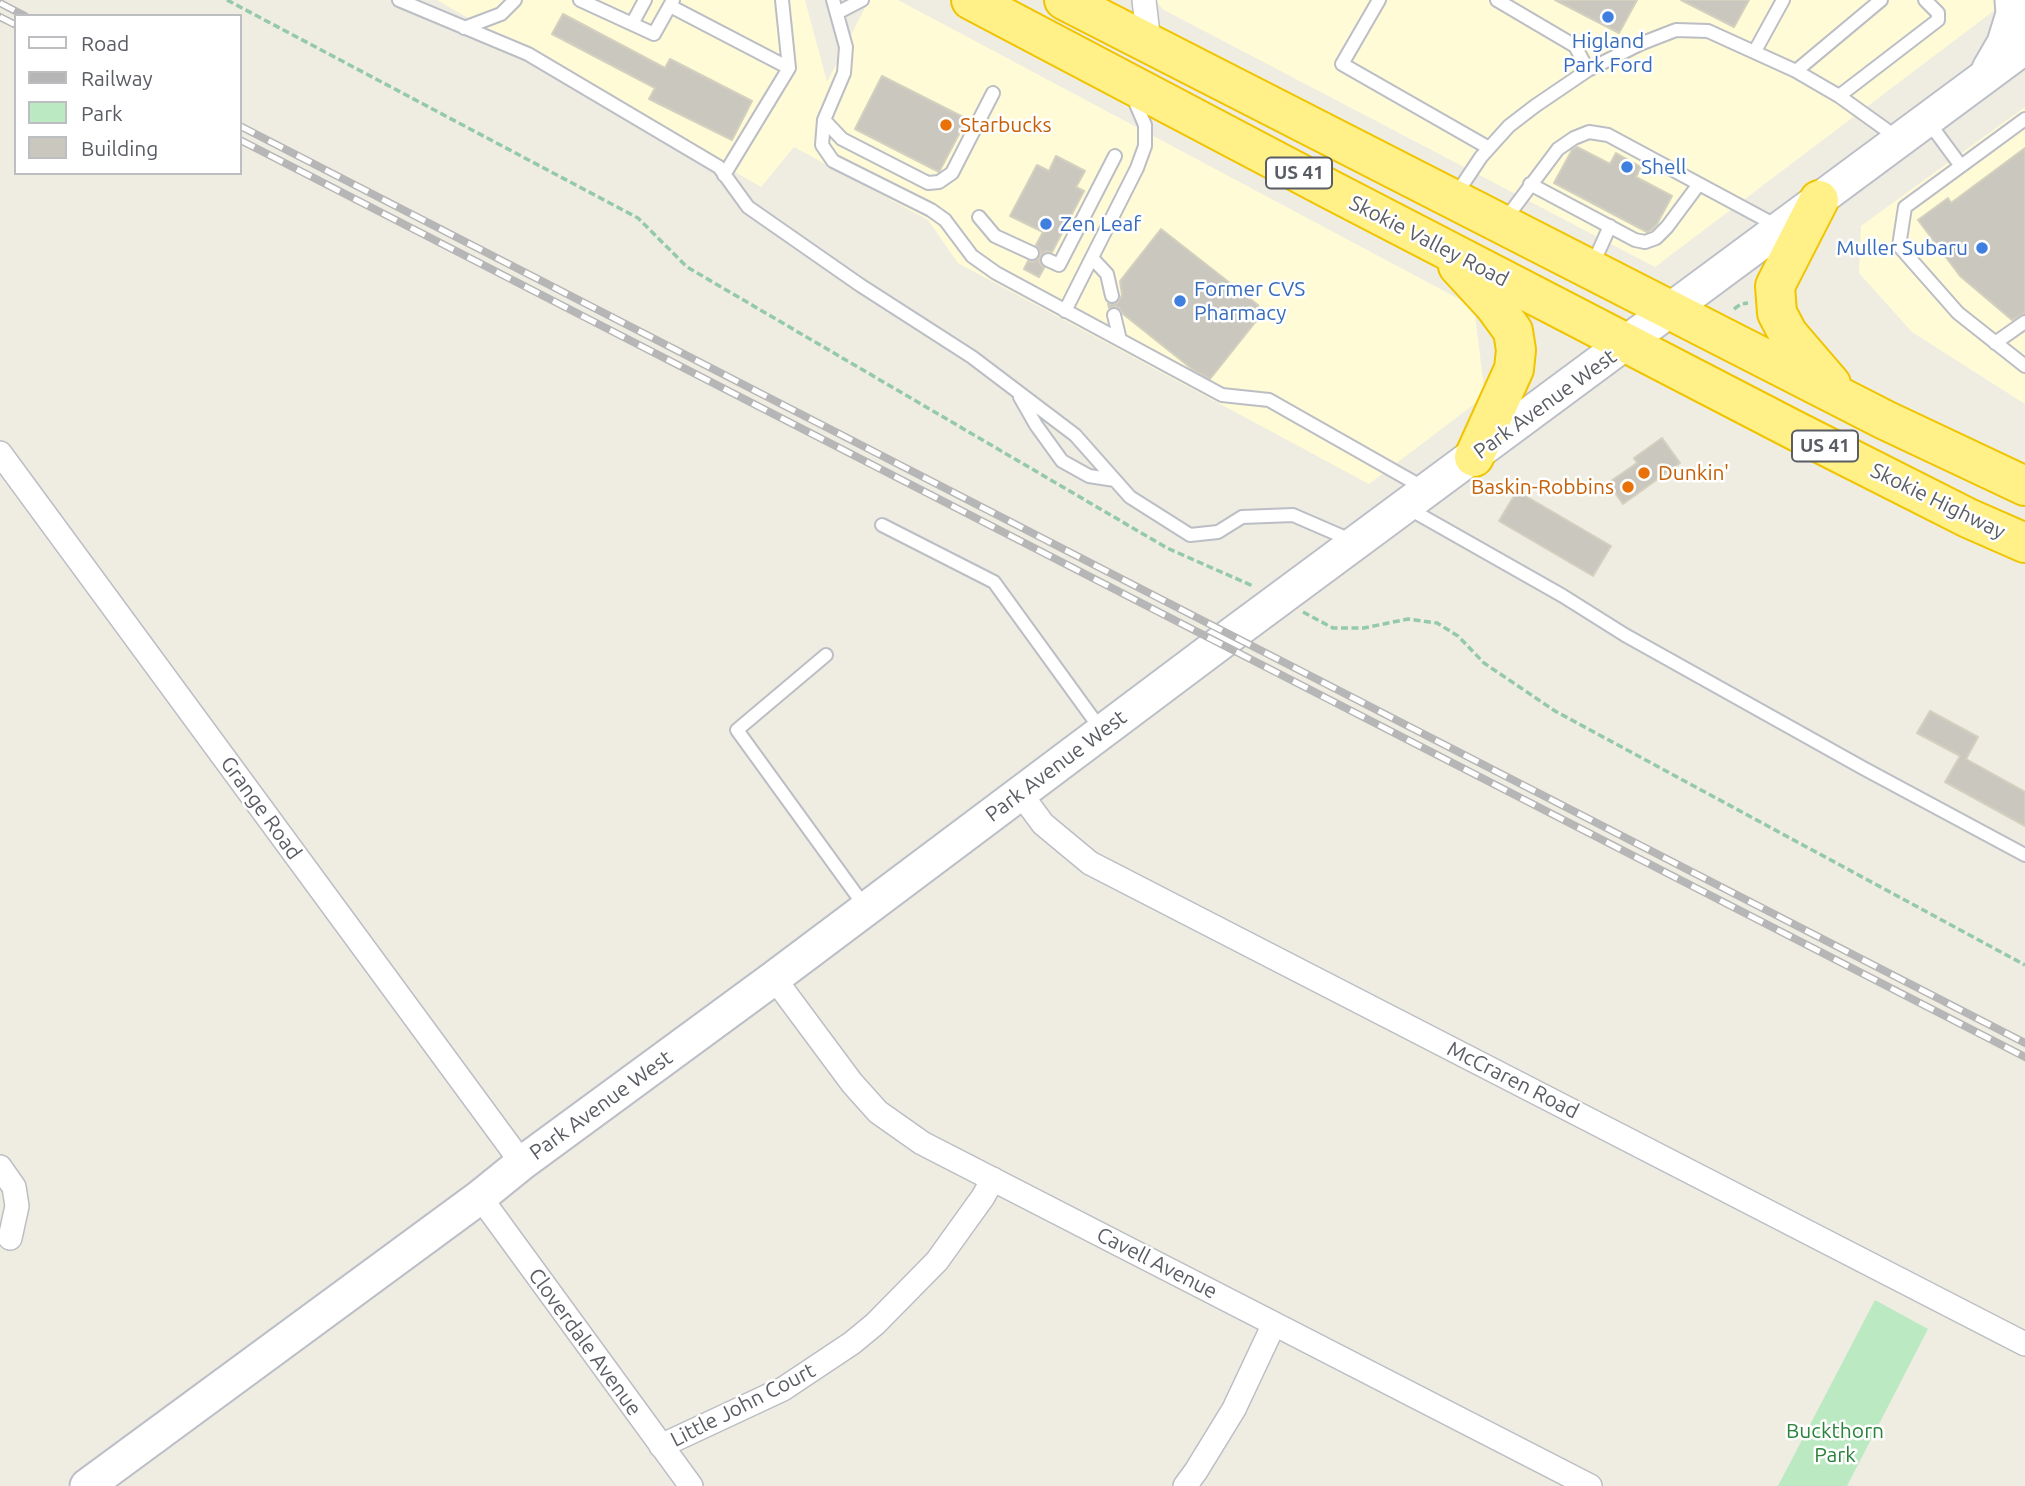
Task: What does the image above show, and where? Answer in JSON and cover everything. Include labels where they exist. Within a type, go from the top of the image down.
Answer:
[{"type":"highway","name":"Skokie Valley Road","points":[[971,0],[1628,343]]},
{"type":"highway","name":"US 41","points":[[1064,0],[1844,399],[2025,486]]},
{"type":"highway","points":[[1819,200],[1775,286],[1777,313],[1787,334],[1844,399]]},
{"type":"highway","points":[[1440,246],[1494,305],[1513,331],[1516,350],[1514,369],[1474,457]]},
{"type":"highway","name":"Skokie Highway","points":[[1628,343],[1968,518],[2025,543]]},
{"type":"street","points":[[1144,0],[1149,43]]},
{"type":"street","points":[[1985,77],[2004,43],[2013,14],[2012,0]]},
{"type":"street","name":"Park Avenue West","points":[[87,1486],[480,1197],[522,1163],[2025,47]]},
{"type":"street","name":"Grange Road","points":[[0,453],[522,1163]]},
{"type":"street","name":"McCraren Road","points":[[1020,793],[1044,824],[1090,863],[2025,1344]]},
{"type":"street","name":"Cavell Avenue","points":[[774,978],[852,1083],[878,1112],[922,1143],[1590,1486]]},
{"type":"street","points":[[0,1167],[14,1187],[17,1206],[10,1238]]},
{"type":"street","name":"Little John Court","points":[[661,1447],[783,1389],[852,1343],[875,1324],[937,1261],[993,1179]]},
{"type":"street","name":"Cloverdale Avenue","points":[[480,1197],[691,1486]]},
{"type":"street","points":[[1185,1486],[1234,1409],[1274,1324]]},
{"type":"lane","points":[[399,0],[528,54],[719,167],[748,206],[860,285],[972,357],[1075,435],[1130,497],[1190,535],[1218,532],[1242,517],[1293,515],[1357,543]]},
{"type":"lane","points":[[464,28],[500,14],[515,0]]},
{"type":"lane","points":[[580,0],[654,34],[671,3],[789,68]]},
{"type":"lane","points":[[632,24],[645,0]]},
{"type":"lane","points":[[724,174],[789,68],[782,0]]},
{"type":"lane","points":[[833,0],[846,47],[844,73],[824,120],[822,145],[833,161],[931,210],[945,220],[961,244],[980,262],[1222,395],[1269,400],[1625,635],[2025,855]]},
{"type":"lane","points":[[837,13],[862,0]]},
{"type":"lane","points":[[1380,0],[1342,64],[1489,148]]},
{"type":"lane","points":[[1497,0],[1575,46],[1588,70]]},
{"type":"lane","points":[[1755,51],[1783,0]]},
{"type":"lane","points":[[1796,71],[1881,0]]},
{"type":"lane","points":[[1839,96],[1938,20],[1938,13],[1925,0]]},
{"type":"lane","points":[[1453,200],[1489,148],[1509,126],[1588,70],[1640,44],[1676,30],[1709,31],[1796,71],[1839,96],[1900,140]]},
{"type":"lane","points":[[1065,311],[1137,168],[1145,146],[1146,125],[1125,81]]},
{"type":"lane","points":[[824,120],[842,139],[928,183],[939,182],[952,173],[993,93]]},
{"type":"lane","points":[[2025,119],[1905,207],[1899,246],[1958,313],[2025,366]]},
{"type":"lane","points":[[1927,120],[1961,166]]},
{"type":"lane","points":[[1502,224],[1558,149],[1589,132],[1608,135],[1781,228]]},
{"type":"lane","points":[[1048,260],[1059,265],[1115,156]]},
{"type":"lane","points":[[1530,184],[1635,240],[1645,242],[1656,238],[1667,227],[1699,184]]},
{"type":"lane","points":[[979,217],[995,236],[1032,253]]},
{"type":"lane","points":[[1590,269],[1610,226]]},
{"type":"lane","points":[[1092,258],[1107,274],[1112,296]]},
{"type":"lane","points":[[1114,315],[1120,340]]},
{"type":"lane","points":[[1995,344],[2025,322]]},
{"type":"lane","points":[[1017,391],[1036,425],[1062,461],[1089,476],[1115,480]]},
{"type":"lane","points":[[882,525],[993,582],[1102,732]]},
{"type":"lane","points":[[826,655],[737,730],[866,908]]},
{"type":"path","points":[[1731,312],[1741,304],[1750,303]]},
{"type":"shaded area","points":[[437,0],[805,0],[827,82],[869,0],[898,0],[1474,307],[1485,396],[1369,484],[958,263],[928,220],[794,147],[761,187]]},
{"type":"shaded area","points":[[1154,0],[2008,0],[1655,267],[1164,10]]},
{"type":"shaded area","points":[[2025,107],[2025,404],[1912,332],[1859,273],[1861,226]]},
{"type":"green space","name":"Buckthorn Park","points":[[1875,1300],[1928,1329],[1847,1486],[1778,1486]]},
{"type":"building","name":"Higland Park Ford","points":[[1555,0],[1637,0],[1619,33]]},
{"type":"building","name":"Higland Park Ford","points":[[1681,0],[1749,0],[1734,27]]},
{"type":"building","points":[[563,14],[665,68],[670,59],[752,101],[732,140],[649,99],[655,88],[552,34]]},
{"type":"building","points":[[882,76],[967,119],[939,172],[855,129]]},
{"type":"building","name":"Shell","points":[[1577,147],[1610,164],[1616,153],[1641,167],[1636,177],[1672,196],[1651,230],[1647,232],[1554,183],[1572,150]]},
{"type":"building","name":"Muller Subaru","points":[[2025,148],[2025,313],[2012,320],[1960,276],[1918,220],[1948,198],[1951,203]]},
{"type":"building","name":"Zen Leaf","points":[[1056,156],[1085,171],[1076,187],[1084,191],[1052,252],[1046,251],[1040,256],[1041,252],[1036,245],[1043,232],[1010,216],[1037,165],[1049,171]]},
{"type":"building","name":"Former CVS Pharmacy","points":[[1161,229],[1258,305],[1261,315],[1210,379],[1192,369],[1116,306],[1109,308],[1108,304],[1117,303],[1122,295],[1120,281]]},
{"type":"building","points":[[1040,257],[1039,262],[1044,268],[1039,277],[1024,269],[1028,261],[1033,262]]},
{"type":"building","name":"Dunkin'","points":[[1662,438],[1680,463],[1623,504],[1608,483],[1637,463],[1634,458]]},
{"type":"building","points":[[1517,491],[1611,546],[1593,576],[1499,521]]},
{"type":"building","points":[[1930,711],[1978,737],[1966,759],[2025,792],[2025,826],[1945,782],[1960,756],[1917,733]]},
{"type":"railway","points":[[0,3],[21,14]]},
{"type":"railway","points":[[0,17],[14,24]]},
{"type":"railway","points":[[242,127],[2025,1043]]},
{"type":"railway","points":[[242,141],[2025,1057]]},
{"type":"place","name":"Higland Park Ford","points":[[1608,17]]},
{"type":"place","name":"Starbucks","points":[[946,125]]},
{"type":"place","name":"Shell","points":[[1627,167]]},
{"type":"place","name":"Zen Leaf","points":[[1046,224]]},
{"type":"place","name":"Muller Subaru","points":[[1982,248]]},
{"type":"place","name":"Former CVS Pharmacy","points":[[1180,301]]},
{"type":"place","name":"Dunkin'","points":[[1644,473]]},
{"type":"place","name":"Baskin-Robbins","points":[[1628,487]]}]
